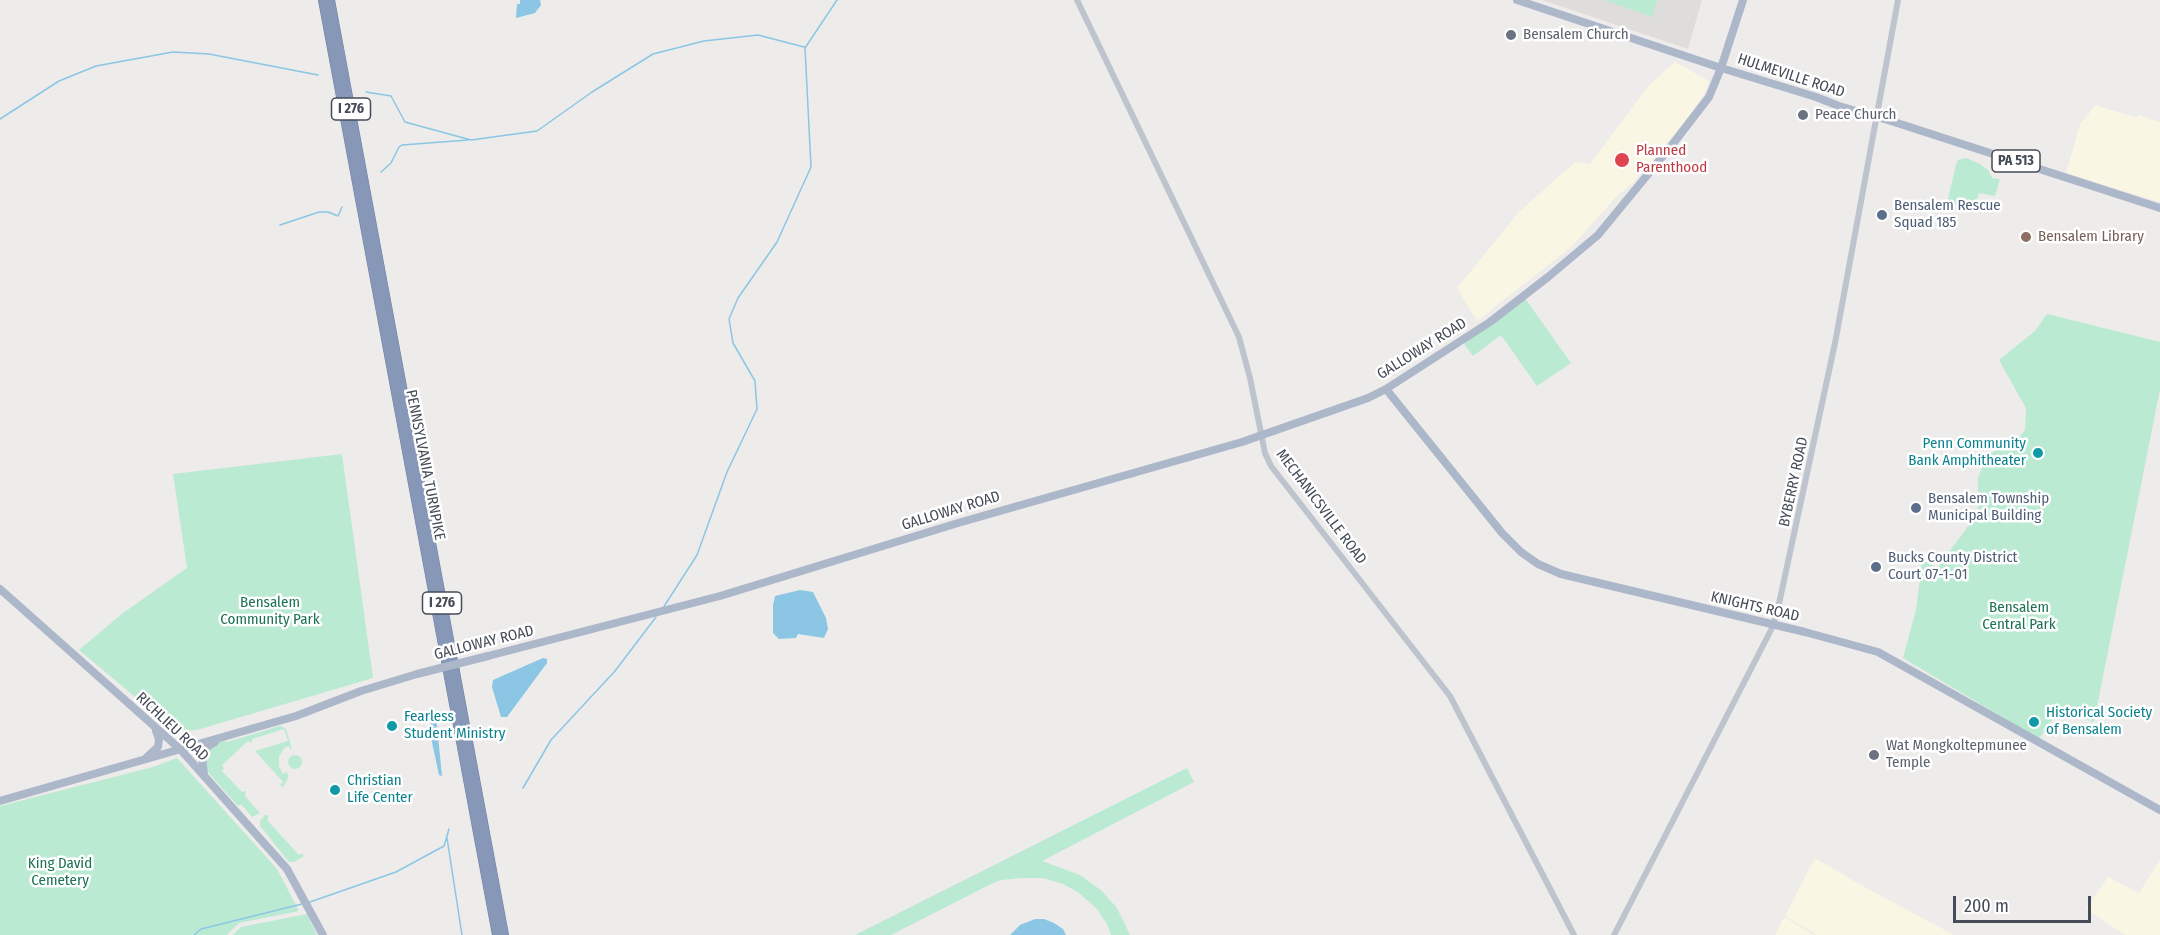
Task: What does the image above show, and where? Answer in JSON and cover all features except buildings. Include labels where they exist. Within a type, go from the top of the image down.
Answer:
[{"type":"highway","name":"PENNSYLVANIA TURNPIKE","points":[[323,0],[497,935]]},
{"type":"highway","name":"PENNSYLVANIA TURNPIKE","points":[[330,0],[504,935]]},
{"type":"main road","name":"HULMEVILLE ROAD","points":[[1516,0],[2160,208]]},
{"type":"main road","name":"GALLOWAY ROAD","points":[[0,801],[296,716],[361,691],[417,674],[720,596],[965,521],[1261,436],[1386,389],[1490,322],[1589,243],[1633,193],[1713,89],[1743,0]]},
{"type":"main road","name":"KNIGHTS ROAD","points":[[1386,389],[1502,533],[1521,552],[1538,564],[1561,574],[1773,624],[1878,652],[2160,810]]},
{"type":"main road","name":"RICHLIEU ROAD","points":[[0,589],[181,750],[287,869],[323,935]]},
{"type":"main road","points":[[140,762],[158,747],[159,739],[156,729]]},
{"type":"main road","points":[[204,776],[201,763],[204,752],[220,738]]},
{"type":"street","name":"MECHANICSVILLE ROAD","points":[[1077,0],[1239,337],[1265,453],[1273,469],[1450,696],[1574,935]]},
{"type":"street","name":"BYBERRY ROAD","points":[[1614,935],[1773,624],[1817,430],[1898,0]]},
{"type":"shaded area","points":[[1542,0],[1702,0],[1688,49]]},
{"type":"shaded area","points":[[1675,62],[1709,81],[1705,92],[1686,120],[1633,183],[1618,195],[1571,247],[1477,321],[1457,288],[1519,212],[1575,162],[1590,164],[1649,85]]},
{"type":"shaded area","points":[[2096,105],[2137,118],[2139,115],[2160,122],[2160,202],[2066,173],[2080,124]]},
{"type":"shaded area","points":[[1815,858],[1954,935],[1817,935],[1785,916]]},
{"type":"shaded area","points":[[2160,860],[2160,935],[2125,935],[2086,909],[2108,877],[2139,893]]},
{"type":"shaded area","points":[[1784,917],[1814,935],[1775,935]]},
{"type":"green space","points":[[1604,0],[1657,0],[1652,17]]},
{"type":"green space","points":[[1966,158],[1988,170],[1992,178],[2000,179],[1995,196],[1979,193],[1974,210],[1947,203],[1958,160]]},
{"type":"green space","points":[[1524,297],[1571,363],[1537,386],[1501,335],[1473,356],[1462,341]]},
{"type":"green space","name":"Bensalem Central Park","points":[[2047,314],[2160,342],[2160,389],[2094,722],[2058,711],[2039,739],[1903,658],[1916,610],[1922,562],[1928,562],[1937,568],[1978,513],[1978,478],[1987,455],[2016,441],[2025,430],[2026,408],[1999,360],[2035,331]]},
{"type":"green space","name":"Bensalem Community Park","points":[[342,454],[373,678],[197,730],[176,731],[79,650],[123,613],[187,568],[173,474]]},
{"type":"green space","points":[[280,726],[286,729],[292,749],[289,746],[284,748],[279,757],[279,766],[283,774],[286,772],[289,776],[283,787],[280,785],[283,782],[255,751],[288,741],[284,729],[252,739],[252,743],[248,741],[222,765],[224,769],[222,771],[242,792],[246,791],[245,796],[260,813],[252,817],[241,804],[238,806],[205,769],[206,751],[219,742],[225,740],[227,742]]},
{"type":"green space","points":[[292,755],[298,755],[302,762],[298,769],[292,769],[288,765],[288,759]]},
{"type":"green space","name":"King David Cemetery","points":[[177,758],[277,869],[299,911],[239,923],[227,935],[0,935],[0,806],[153,767]]},
{"type":"green space","points":[[1187,768],[1194,782],[1042,861],[1080,875],[1102,891],[1117,908],[1130,935],[1111,935],[1097,909],[1079,893],[1063,884],[1043,878],[1021,878],[1001,880],[989,885],[891,935],[855,935]]},
{"type":"green space","points":[[268,815],[267,820],[299,855],[302,853],[304,856],[294,862],[289,862],[260,826],[260,821]]},
{"type":"green space","points":[[307,914],[317,935],[233,935],[241,927]]},
{"type":"water","points":[[520,0],[540,0],[541,5],[535,13],[516,18],[517,4],[520,4]]},
{"type":"water","points":[[800,590],[813,592],[826,618],[828,629],[824,638],[798,634],[796,638],[779,639],[773,633],[775,596]]},
{"type":"water","points":[[543,658],[547,659],[547,663],[507,717],[501,717],[492,687],[493,680]]},
{"type":"water","points":[[434,714],[442,776],[439,775],[430,733],[431,718]]},
{"type":"water","points":[[1035,919],[1044,919],[1054,923],[1063,929],[1066,935],[1010,935],[1020,925]]},
{"type":"waterway","points":[[663,608],[697,555],[727,472],[757,409],[755,381],[733,343],[729,319],[738,298],[777,242],[811,167],[805,48],[837,0]]},
{"type":"waterway","points":[[366,92],[391,96],[405,122],[471,140],[537,131],[592,92],[653,54],[704,41],[758,35],[804,47]]},
{"type":"waterway","points":[[0,119],[59,81],[96,66],[173,52],[209,54],[318,75]]},
{"type":"waterway","points":[[381,172],[391,163],[402,145],[468,140]]},
{"type":"waterway","points":[[280,225],[319,212],[328,212],[338,216],[342,207]]},
{"type":"waterway","points":[[523,788],[551,740],[615,671],[656,617]]},
{"type":"waterway","points":[[310,902],[396,872],[444,846],[449,829]]},
{"type":"waterway","points":[[447,838],[462,935]]},
{"type":"waterway","points":[[194,935],[201,929],[302,904]]},
{"type":"place","name":"Bensalem Church","points":[[1511,35]]},
{"type":"place","name":"Peace Church","points":[[1803,115]]},
{"type":"place","name":"Planned Parenthood","points":[[1622,160]]},
{"type":"place","name":"Bensalem Rescue Squad 185","points":[[1882,215]]},
{"type":"place","name":"Bensalem Library","points":[[2026,237]]},
{"type":"place","name":"Penn Community Bank Amphitheater","points":[[2038,453]]},
{"type":"place","name":"Bensalem Township Municipal Building","points":[[1916,508]]},
{"type":"place","name":"Bucks County District Court 07-1-01","points":[[1876,567]]},
{"type":"place","name":"Historical Society of Bensalem","points":[[2034,722]]},
{"type":"place","name":"Fearless Student Ministry","points":[[392,726]]},
{"type":"place","name":"Wat Mongkoltepmunee Temple","points":[[1874,755]]},
{"type":"place","name":"Christian Life Center","points":[[335,790]]}]
